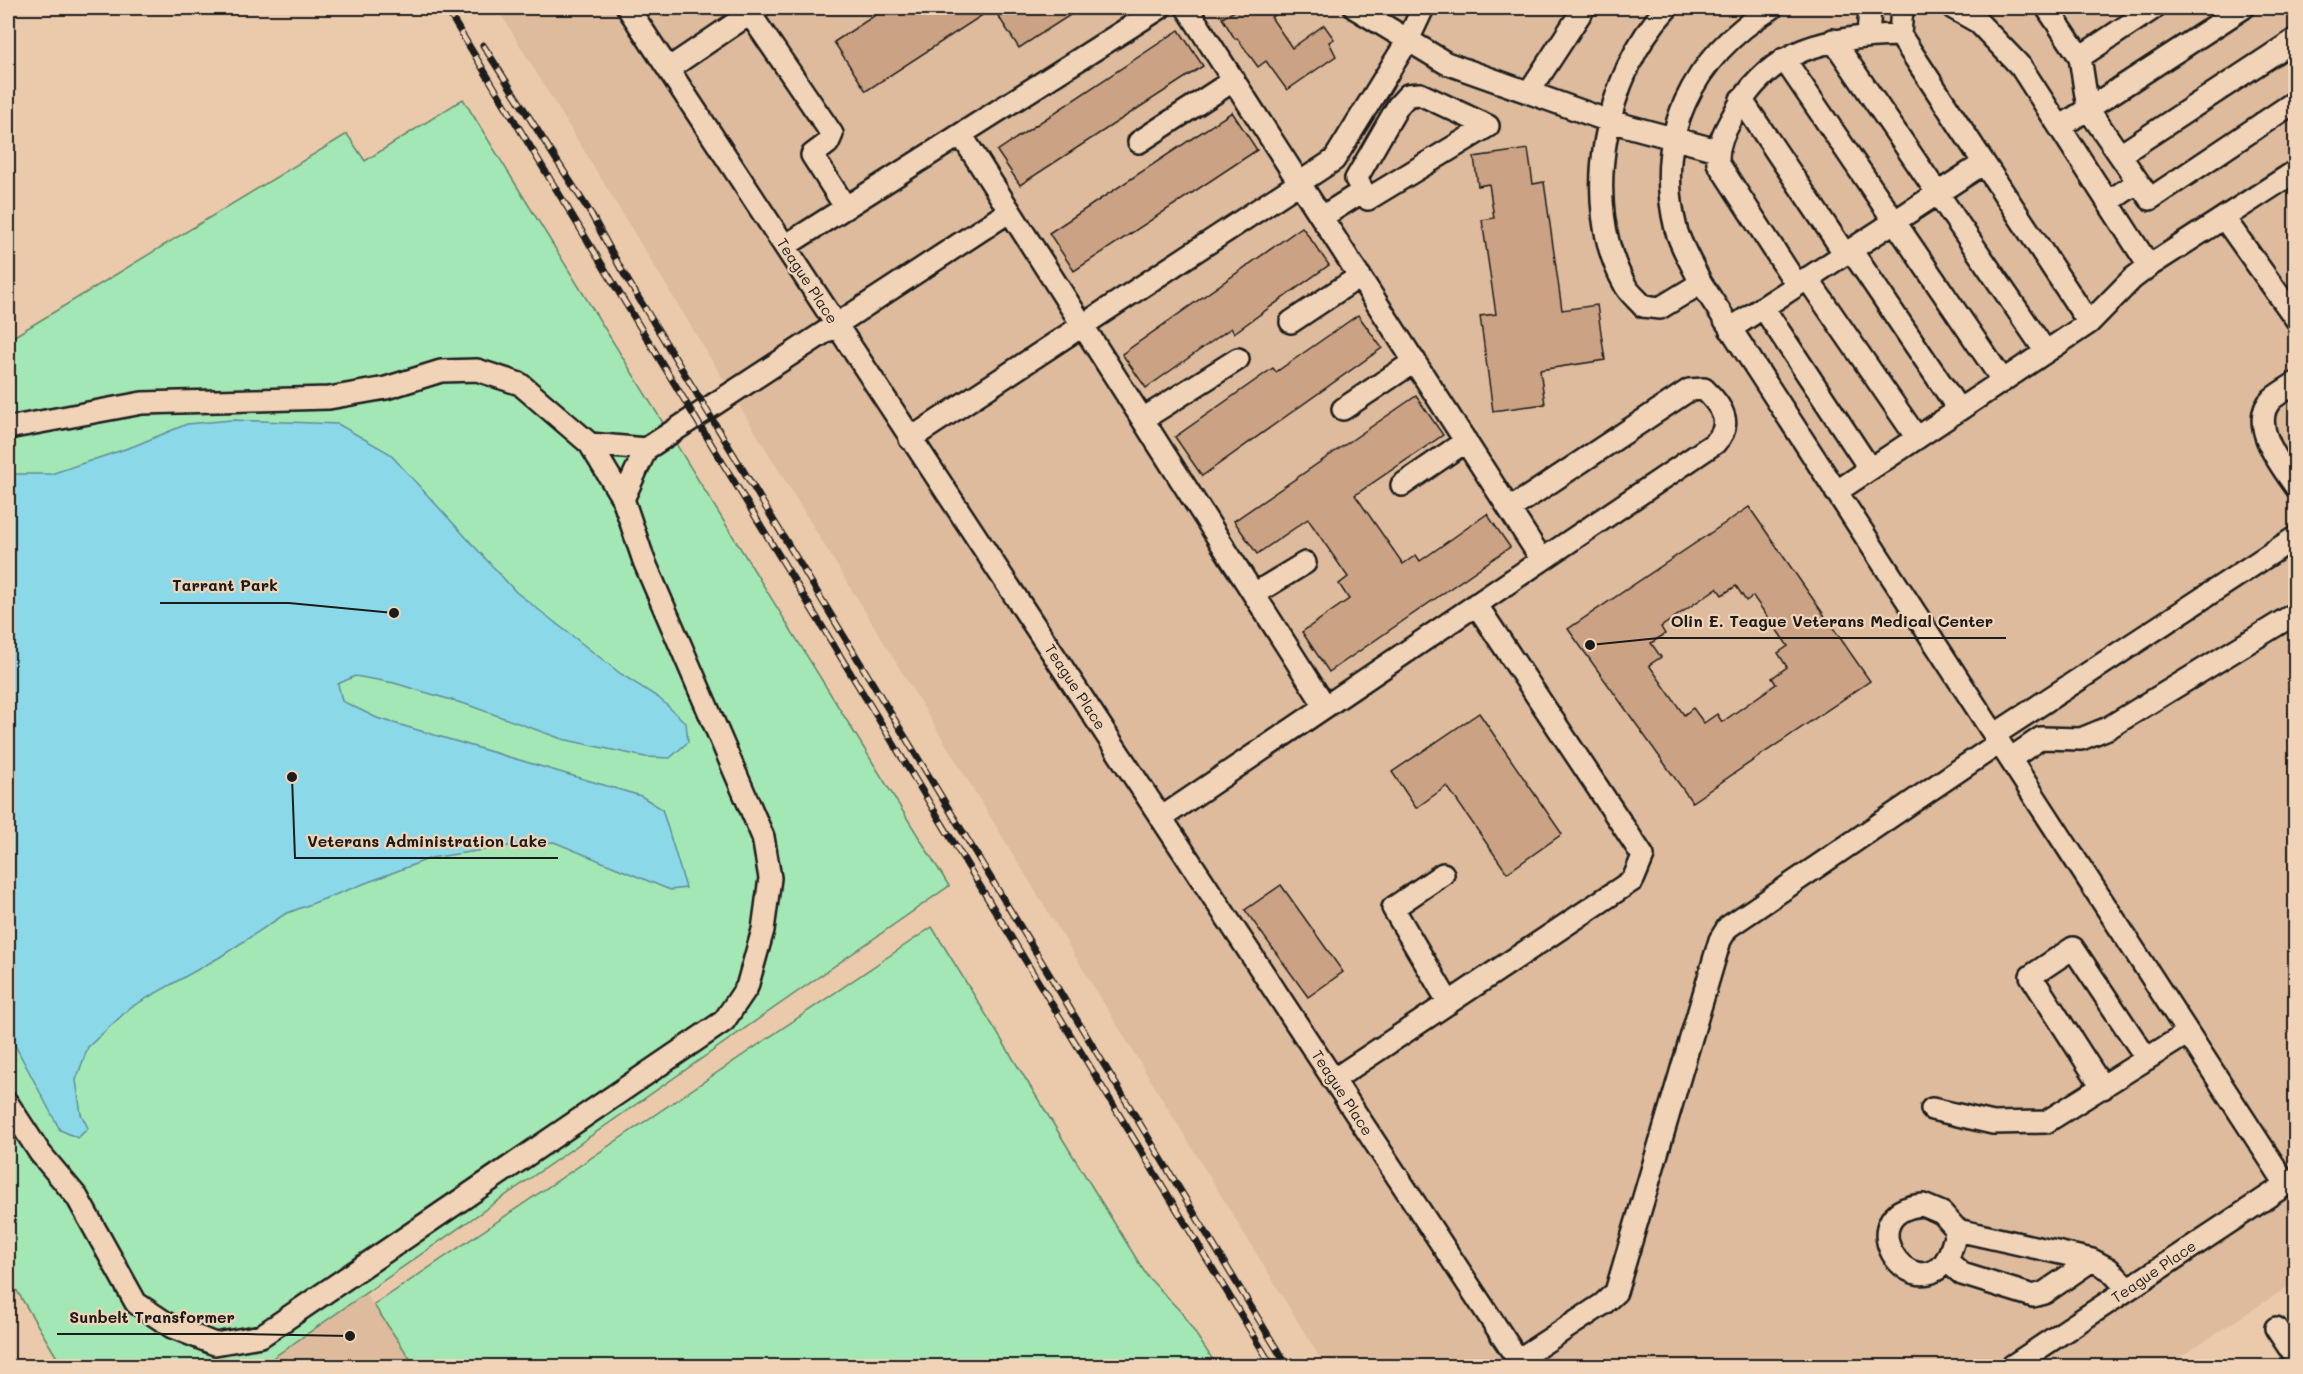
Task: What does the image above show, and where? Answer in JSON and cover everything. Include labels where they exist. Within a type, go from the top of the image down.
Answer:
[{"type":"street","name":"Teague Place","points":[[628,8],[1520,1363]]},
{"type":"street","points":[[784,246],[962,136],[1160,8]]},
{"type":"street","points":[[1187,8],[1542,560]]},
{"type":"street","points":[[1355,8],[1446,63],[1609,121],[1717,150]]},
{"type":"street","points":[[910,439],[1334,160],[1408,40],[1423,8]]},
{"type":"street","points":[[1529,92],[1584,8]]},
{"type":"street","points":[[1667,8],[1654,21],[1633,57],[1609,121],[1600,184],[1608,244],[1626,286],[1643,306],[1660,308],[1701,283]]},
{"type":"street","points":[[1772,8],[1745,24],[1706,64],[1691,88],[1671,138],[1669,178],[1677,230],[1701,283],[1730,329],[2188,1033],[2291,1181]]},
{"type":"street","points":[[1868,36],[1870,8]]},
{"type":"street","points":[[1902,8],[1900,35],[2090,323]]},
{"type":"street","points":[[1953,8],[1978,22],[2021,67],[2149,267]]},
{"type":"street","points":[[2080,57],[2154,8]]},
{"type":"street","points":[[2060,127],[2243,8]]},
{"type":"street","points":[[668,69],[751,9],[832,134],[828,142],[813,155],[846,208]]},
{"type":"street","points":[[2053,10],[2080,57],[2088,110],[2150,199],[2295,101]]},
{"type":"street","points":[[1900,35],[1833,40],[1806,48],[1784,59],[1761,77],[1742,99],[1717,150],[1718,163],[1917,438]]},
{"type":"street","points":[[2120,155],[2295,39]]},
{"type":"street","points":[[1833,40],[2046,352]]},
{"type":"street","points":[[1784,59],[2003,381]]},
{"type":"street","points":[[1139,142],[1234,80]]},
{"type":"street","points":[[1419,94],[1488,126],[1368,199],[1363,191],[1356,178],[1398,106],[1408,95],[1419,94]]},
{"type":"street","points":[[1742,99],[1959,410]]},
{"type":"street","points":[[962,136],[1325,706]]},
{"type":"street","points":[[1730,329],[1984,163]]},
{"type":"street","points":[[1836,492],[2090,323],[2132,279],[2295,171]]},
{"type":"street","points":[[2108,202],[2138,182]]},
{"type":"street","points":[[1322,217],[1363,191]]},
{"type":"street","points":[[623,499],[646,449],[837,327],[1010,211]]},
{"type":"street","points":[[2224,218],[2295,319]]},
{"type":"street","points":[[1291,322],[1360,276]]},
{"type":"street","points":[[1763,307],[1870,469]]},
{"type":"street","points":[[1143,419],[1238,359]]},
{"type":"street","points":[[1343,409],[1415,361]]},
{"type":"street","points":[[8,428],[142,403],[329,398],[386,388],[441,371],[477,370],[520,384],[590,444],[623,499],[644,561],[763,837],[770,878],[763,930],[747,987],[724,1021],[261,1336],[215,1344],[172,1328],[136,1303],[77,1197],[40,1153],[8,1104]]},
{"type":"street","points":[[2295,383],[2270,400],[2263,421],[2269,446],[2295,486]]},
{"type":"street","points":[[1161,818],[1715,443],[1726,429],[1726,420],[1713,397],[1704,389],[1689,390],[1510,509]]},
{"type":"street","points":[[1402,485],[1466,441]]},
{"type":"street","points":[[590,444],[646,449]]},
{"type":"street","points":[[1520,1363],[1603,1304],[1616,1292],[1720,940],[1728,927],[2001,746],[2295,537]]},
{"type":"street","points":[[1254,594],[1305,563]]},
{"type":"street","points":[[1334,1080],[1633,880],[1642,856],[1476,604]]},
{"type":"street","points":[[2001,746],[2041,738],[2081,740],[2108,728],[2295,613]]},
{"type":"street","points":[[1443,874],[1394,908],[1449,1003]]},
{"type":"street","points":[[2103,1088],[2031,976],[2073,948],[2147,1059]]},
{"type":"street","points":[[1932,1109],[1993,1123],[2046,1122],[2188,1033]]},
{"type":"street","name":"Teague Place","points":[[2012,1366],[2291,1181]]},
{"type":"street","points":[[1957,1230],[1946,1260],[1935,1269],[1924,1272],[1902,1267],[1888,1250],[1888,1228],[1902,1210],[1923,1205],[1942,1213],[1957,1230],[2092,1260],[2109,1269],[2128,1289]]},
{"type":"street","points":[[1946,1260],[1972,1278],[2033,1296],[2044,1293],[2092,1260]]},
{"type":"street","points":[[2276,1328],[2295,1358]]},
{"type":"shaded area","points":[[497,8],[2295,8],[2295,1282],[2166,1366],[1325,1366]]},
{"type":"shaded area","points":[[366,1294],[415,1366],[261,1366]]},
{"type":"green space","points":[[463,99],[949,886],[261,1366],[62,1366],[8,1276],[8,340],[347,134],[365,161]]},
{"type":"green space","points":[[932,927],[1147,1276],[1181,1312],[1217,1366],[415,1366],[374,1305]]},
{"type":"water","points":[[232,420],[338,424],[389,453],[516,592],[621,674],[659,698],[686,723],[688,742],[670,758],[645,757],[562,739],[468,705],[394,683],[355,676],[338,684],[342,701],[377,718],[641,796],[662,809],[686,888],[670,890],[554,842],[522,844],[431,858],[285,914],[220,957],[131,1007],[88,1047],[76,1080],[81,1114],[88,1128],[78,1138],[60,1130],[8,1032],[8,474],[51,474],[134,446],[187,424]]},
{"type":"building","points":[[886,8],[993,8],[866,91],[834,42]]},
{"type":"building","points":[[993,8],[1081,8],[1019,48]]},
{"type":"building","points":[[1240,8],[1287,8],[1271,17],[1292,48],[1324,25],[1334,39],[1329,42],[1336,56],[1287,90],[1266,61],[1258,67],[1237,38],[1235,39],[1222,18]]},
{"type":"building","points":[[1179,30],[1203,66],[1020,185],[997,151]]},
{"type":"building","points":[[1232,112],[1257,150],[1074,271],[1049,233]]},
{"type":"building","points":[[1528,149],[1533,184],[1544,182],[1562,310],[1597,305],[1605,360],[1540,370],[1545,404],[1493,411],[1480,316],[1496,314],[1482,220],[1494,218],[1489,184],[1478,186],[1474,157]]},
{"type":"building","points":[[1302,227],[1329,265],[1234,333],[1231,328],[1146,388],[1122,354]]},
{"type":"building","points":[[1358,315],[1382,348],[1202,476],[1175,437],[1273,368],[1276,372]]},
{"type":"building","points":[[1416,396],[1443,435],[1355,495],[1403,564],[1416,555],[1420,561],[1487,514],[1510,547],[1329,672],[1302,632],[1349,599],[1339,584],[1348,577],[1308,519],[1257,554],[1234,521]]},
{"type":"building","points":[[1749,507],[1870,681],[1692,802],[1568,629]],"holes":[[[1736,586],[1746,601],[1753,596],[1788,646],[1778,653],[1787,667],[1772,678],[1776,684],[1722,722],[1717,714],[1704,723],[1693,708],[1684,715],[1649,665],[1661,657],[1651,643],[1665,634],[1661,627],[1717,588],[1722,595]]]},
{"type":"building","points":[[1479,713],[1562,834],[1507,873],[1447,786],[1416,808],[1392,772]]},
{"type":"building","points":[[1281,885],[1343,972],[1308,997],[1245,910]]},
{"type":"railway","points":[[446,8],[1272,1366]]},
{"type":"railway","points":[[483,45],[591,214],[621,269],[1287,1366]]},
{"type":"place","name":"Tarrant Park","points":[[394,613]]},
{"type":"place","name":"Olin E. Teague Veterans Medical Center","points":[[1590,645]]},
{"type":"place","name":"Veterans Administration Lake","points":[[292,777]]},
{"type":"place","name":"Sunbelt Transformer","points":[[350,1336]]}]
